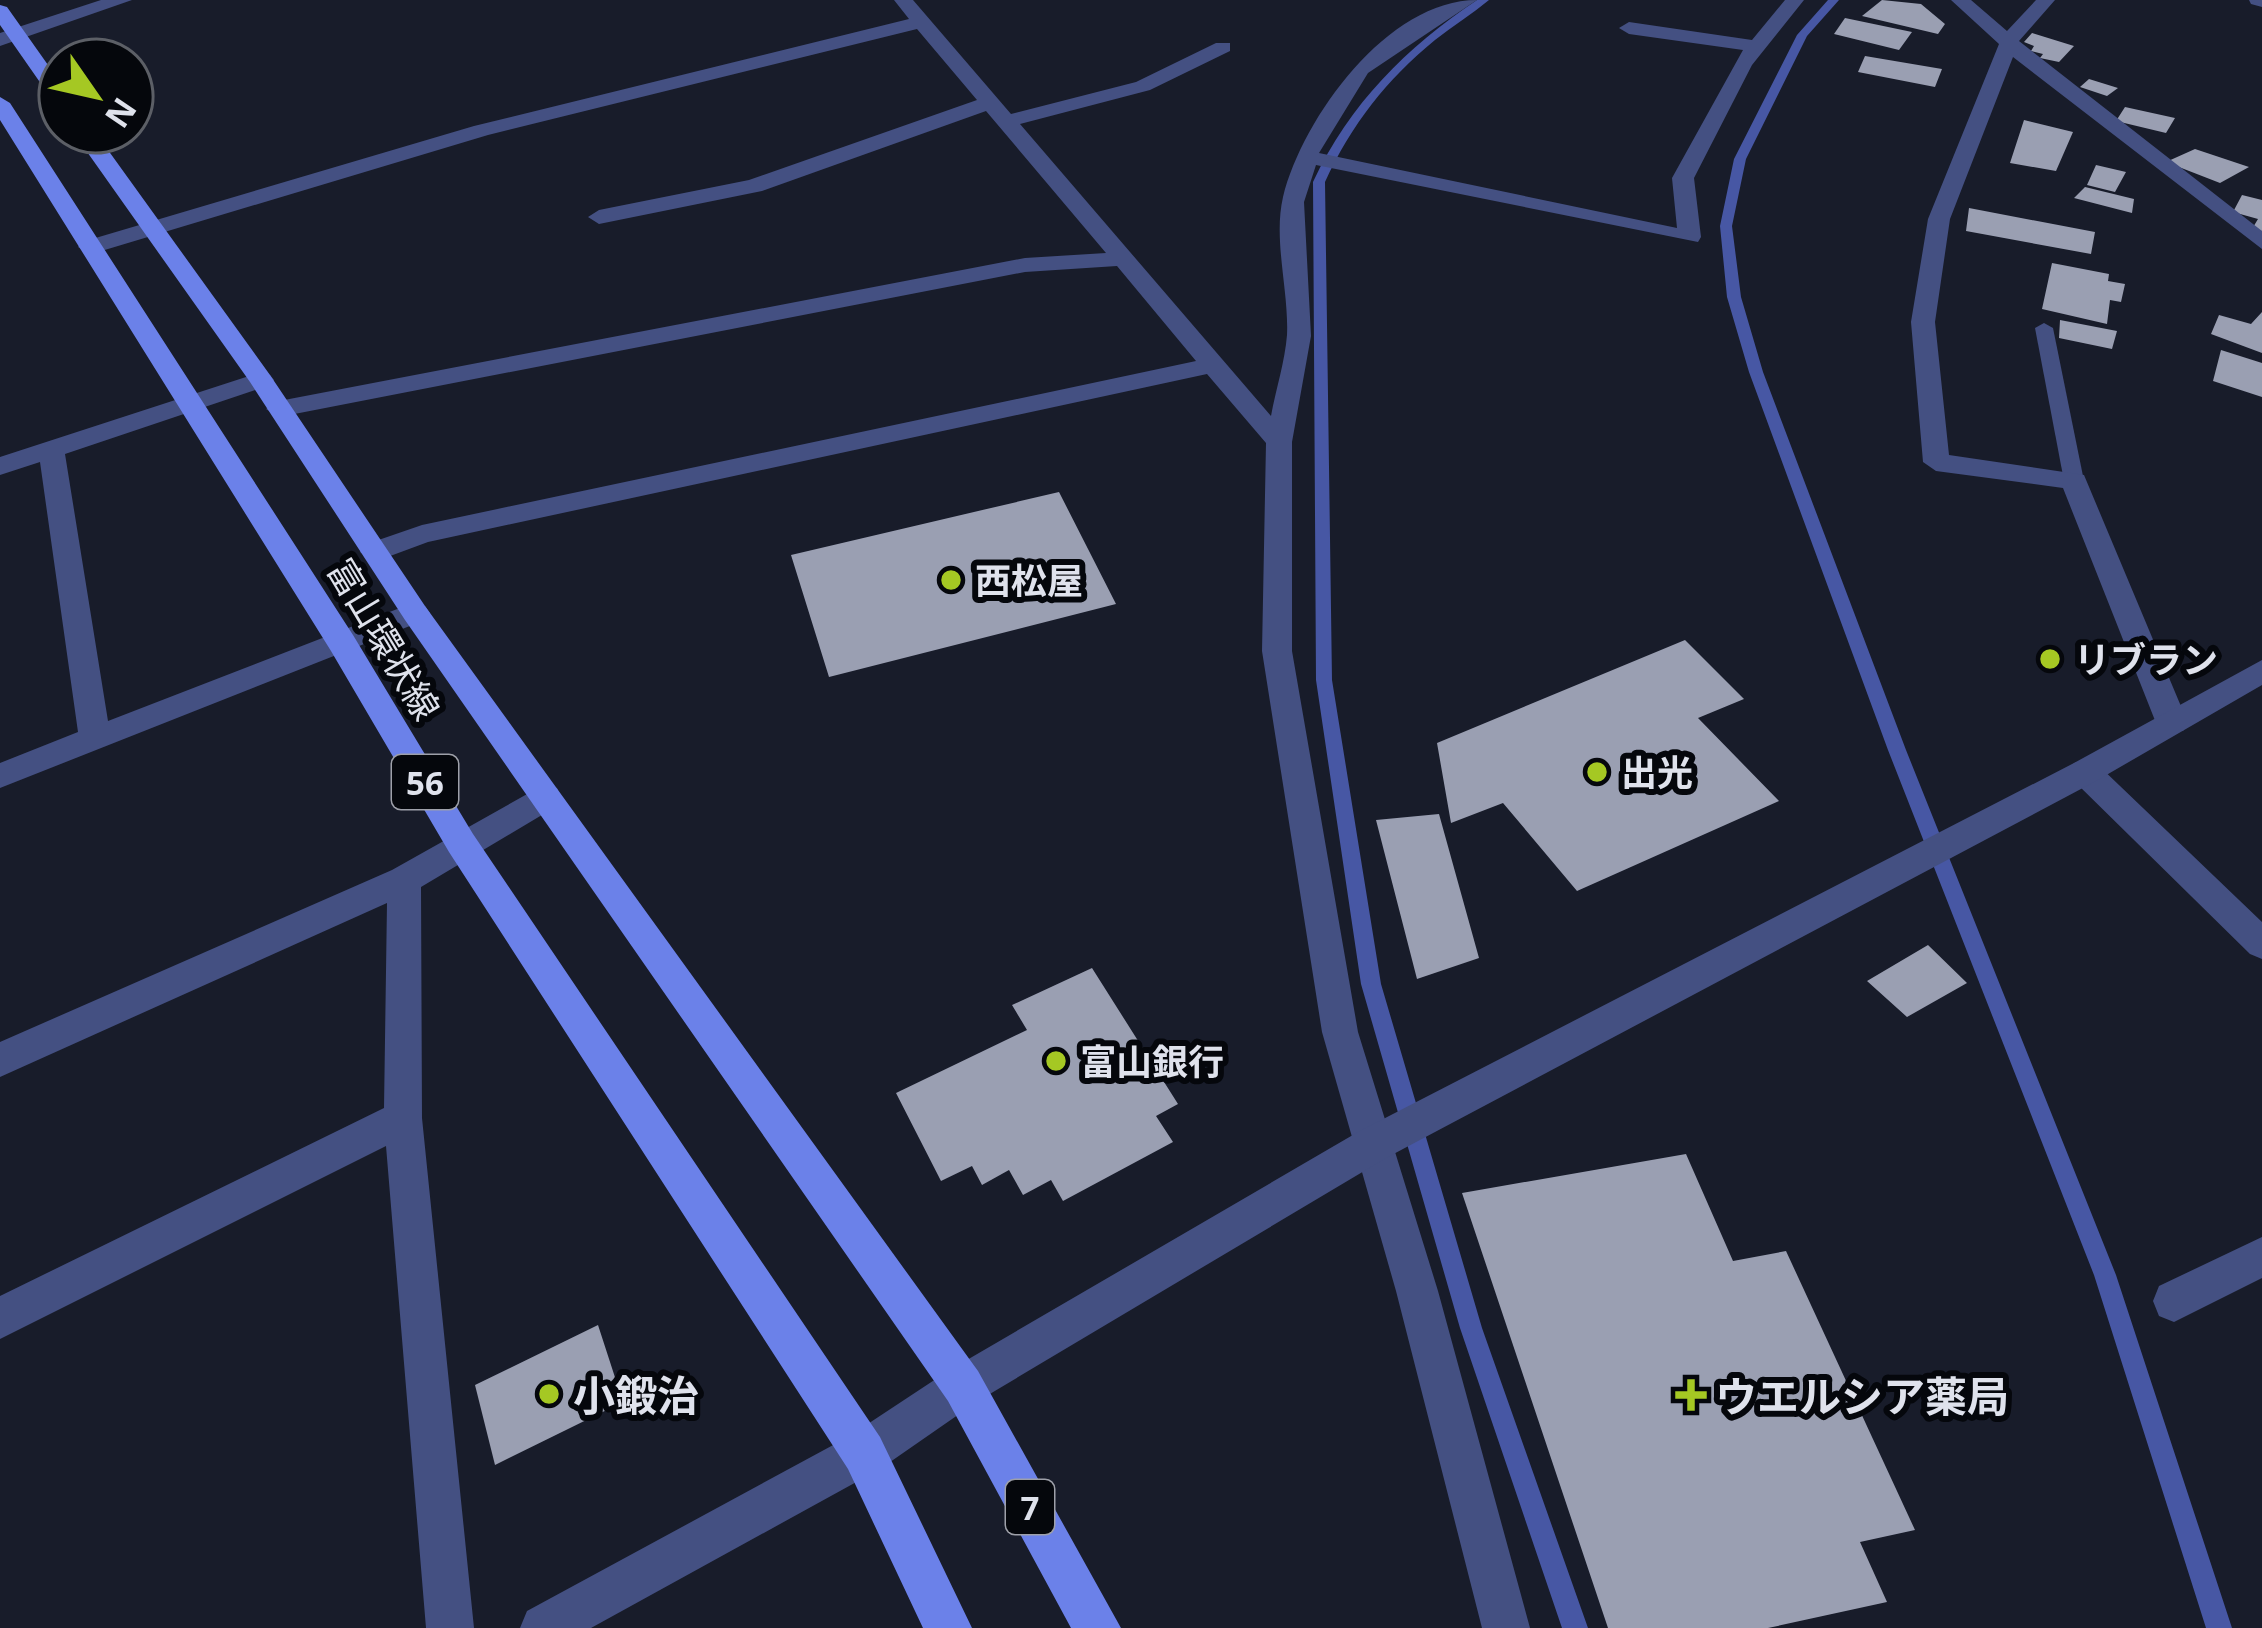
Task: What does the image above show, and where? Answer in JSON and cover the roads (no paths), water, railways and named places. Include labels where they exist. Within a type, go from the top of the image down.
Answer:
[{"type":"main road","points":[[0,11],[8,37],[36,69]]},
{"type":"main road","name":"富山環状線","points":[[0,103],[192,402],[461,843],[864,1453],[947,1628]]},
{"type":"main road","name":"富山環状線","points":[[101,156],[260,380],[415,613],[963,1386]]},
{"type":"main road","name":"7","points":[[963,1386],[1097,1628]]},
{"type":"street","points":[[8,37],[123,0]]},
{"type":"street","points":[[903,0],[1279,442]]},
{"type":"street","points":[[1468,0],[1401,38],[1360,69],[1320,160],[1293,202],[1299,336],[1279,442],[1277,651],[1340,1032],[1417,1292],[1506,1628]]},
{"type":"street","points":[[1960,0],[2054,82],[2262,242]]},
{"type":"street","points":[[2046,0],[2010,40],[1939,219],[1923,322],[1936,462],[2074,481],[2172,723]]},
{"type":"street","points":[[1320,160],[1690,237],[1683,178],[1782,6]]},
{"type":"street","points":[[90,247],[482,130],[922,22]]},
{"type":"street","points":[[1629,28],[1756,46]]},
{"type":"street","points":[[599,217],[754,186],[996,113],[1143,86],[1223,47]]},
{"type":"street","points":[[279,409],[1024,265],[1120,259]]},
{"type":"street","points":[[374,552],[422,535],[1213,365]]},
{"type":"street","points":[[0,466],[260,380]]},
{"type":"street","points":[[52,449],[94,739]]},
{"type":"street","points":[[0,776],[415,613]]},
{"type":"street","points":[[544,1628],[864,1453],[963,1386],[1375,1144],[2086,772],[2262,671]]},
{"type":"street","points":[[2086,772],[2262,944]]},
{"type":"street","points":[[0,1060],[404,880],[545,797]]},
{"type":"street","points":[[404,880],[403,1118],[450,1628]]},
{"type":"street","points":[[0,1318],[403,1118]]},
{"type":"street","points":[[2174,1301],[2262,1257]]},
{"type":"lane","points":[[2044,328],[2074,481]]},
{"type":"waterway","points":[[1484,0],[1432,37],[1387,78],[1349,126],[1319,182],[1324,680],[1371,984],[1471,1328],[1575,1628]]},
{"type":"waterway","points":[[1834,0],[1802,35],[1740,159],[1726,226],[1734,297],[1756,372],[1897,750],[2105,1275],[2219,1628]]},
{"type":"place","name":"西松屋","points":[[951,580]]},
{"type":"place","name":"リブラン","points":[[2050,659]]},
{"type":"place","name":"出光","points":[[1597,772]]},
{"type":"place","name":"富山銀行","points":[[1056,1061]]},
{"type":"place","name":"小鍛治","points":[[549,1394]]},
{"type":"place","name":"ウエルシア薬局","points":[[1691,1395]]}]
